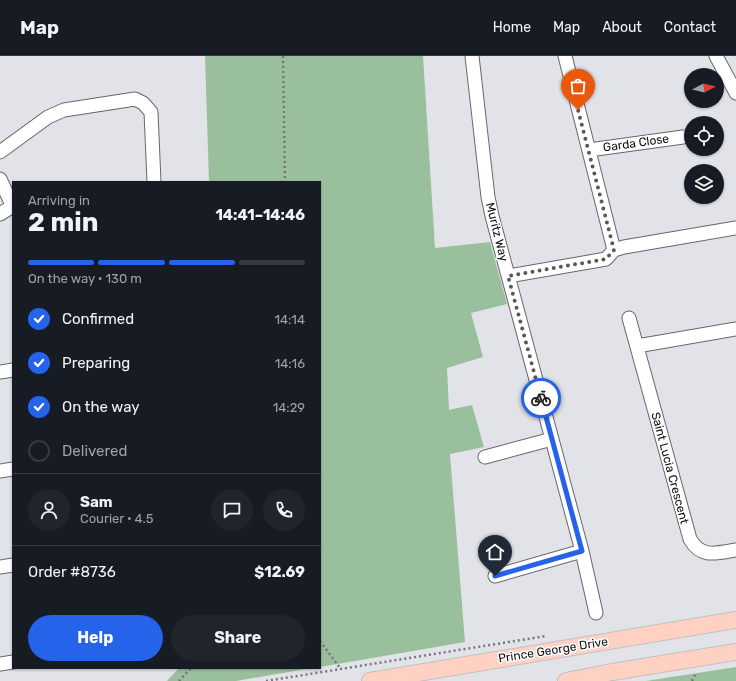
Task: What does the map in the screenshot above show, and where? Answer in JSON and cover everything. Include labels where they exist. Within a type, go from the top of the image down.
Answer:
[{"type":"main road","name":"Prince George Drive","points":[[370,681],[736,620]]},
{"type":"main road","points":[[566,681],[736,652]]},
{"type":"street","name":"Muritz Way","points":[[472,56],[488,197],[492,216],[582,551],[596,613]]},
{"type":"street","points":[[565,56],[614,250]]},
{"type":"street","points":[[716,56],[736,93]]},
{"type":"street","points":[[0,152],[48,117],[64,110],[135,99],[143,103],[151,112],[154,181]]},
{"type":"street","name":"Garda Close","points":[[589,150],[683,137]]},
{"type":"street","points":[[0,179],[12,204]]},
{"type":"street","points":[[0,214],[12,207]]},
{"type":"street","points":[[508,276],[606,259],[614,250],[736,228]]},
{"type":"street","name":"Saint Lucia Crescent","points":[[629,318],[690,539],[698,550],[704,552],[718,553],[736,550]]},
{"type":"street","points":[[637,346],[736,329]]},
{"type":"street","points":[[0,372],[12,370]]},
{"type":"street","points":[[485,457],[552,439]]},
{"type":"street","points":[[0,471],[12,469]]},
{"type":"street","points":[[495,576],[582,551]]},
{"type":"street","points":[[0,567],[12,565]]},
{"type":"street","points":[[0,664],[12,662]]},
{"type":"path","points":[[284,56],[285,181]]},
{"type":"path","points":[[266,681],[548,635]]},
{"type":"path","points":[[321,642],[340,669]]},
{"type":"path","points":[[178,681],[190,669]]},
{"type":"path","points":[[692,681],[696,673]]},
{"type":"green space","points":[[205,56],[423,56],[435,248],[490,242],[507,304],[471,313],[483,357],[447,368],[449,410],[472,405],[484,447],[450,454],[465,642],[321,667],[321,181],[209,181]]},
{"type":"green space","points":[[736,667],[736,681],[646,681]]},
{"type":"green space","points":[[178,669],[306,669],[236,681],[167,681]]},
{"type":"way so far","points":[[541,398],[508,276],[606,259],[614,250],[578,110]]},
{"type":"route","points":[[495,576],[582,551],[541,398]]}]
